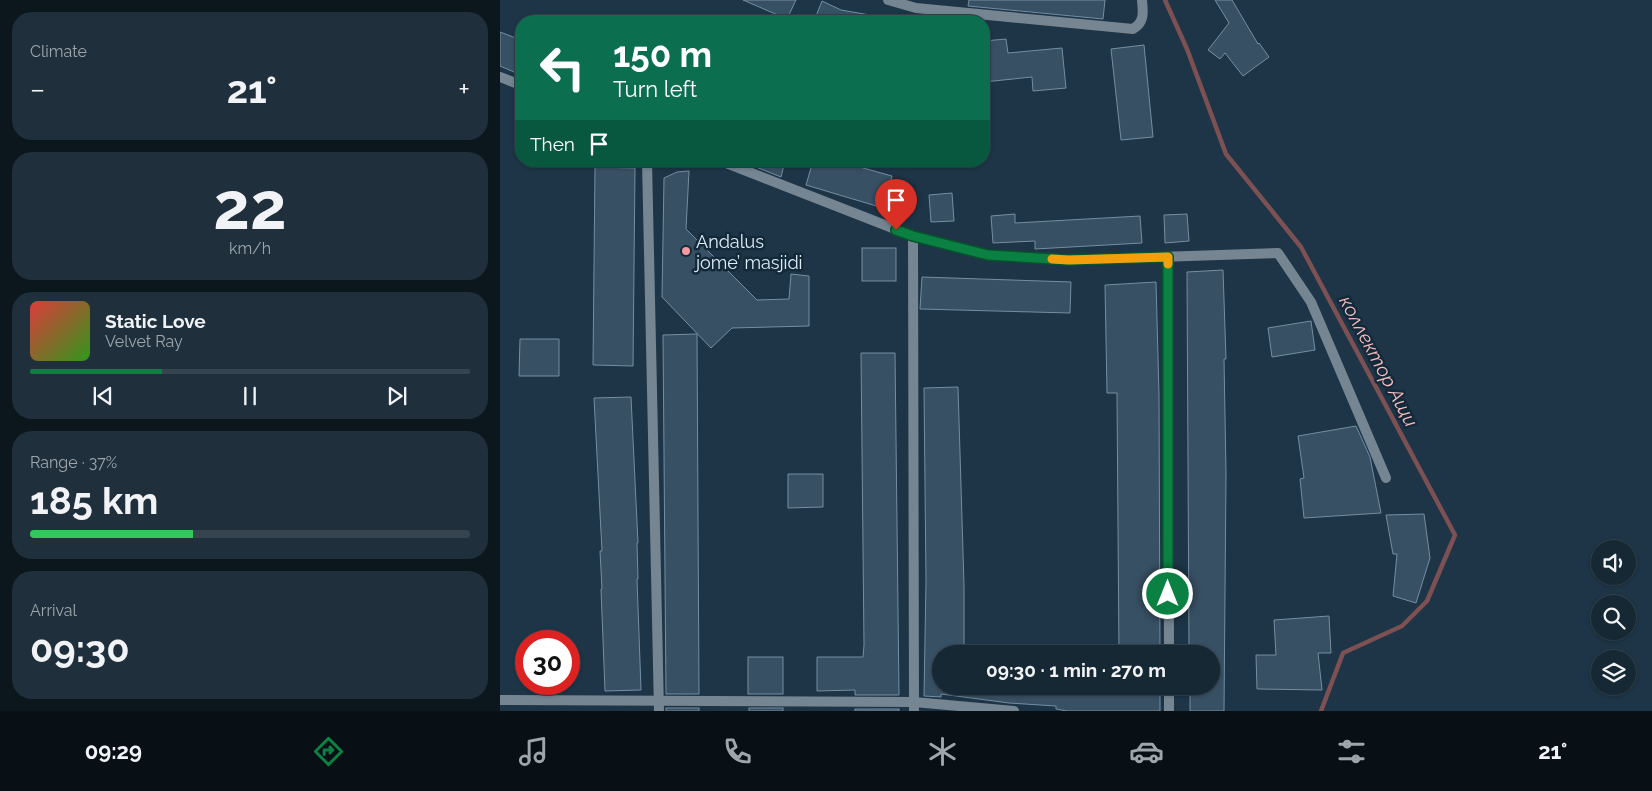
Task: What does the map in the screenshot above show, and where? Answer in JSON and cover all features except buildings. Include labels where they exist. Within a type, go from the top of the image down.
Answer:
[{"type":"street","points":[[888,0],[916,8],[988,15]]},
{"type":"street","points":[[990,15],[1133,29],[1140,25],[1143,17],[1142,0]]},
{"type":"street","points":[[500,77],[515,83]]},
{"type":"street","points":[[647,167],[658,706]]},
{"type":"street","points":[[735,167],[913,236],[988,255],[1069,260],[1278,253],[1311,302],[1386,478]]},
{"type":"street","points":[[913,236],[914,706]]},
{"type":"street","points":[[1168,257],[1168,645]]},
{"type":"street","points":[[1169,695],[1169,711]]},
{"type":"street","points":[[500,700],[658,706],[914,706],[1014,711]]},
{"type":"waterway","name":"коллектор Ащи","points":[[1165,0],[1187,49],[1226,154],[1301,247],[1455,535],[1427,601],[1402,626],[1343,653],[1321,711]]},
{"type":"slow traffic","points":[[1052,259],[1168,257],[1168,264]]},
{"type":"place","name":"Andalus jome’ masjidi","points":[[686,251]]},
{"type":"route","points":[[896,230],[988,255],[1069,260],[1168,257],[1168,594]]}]
